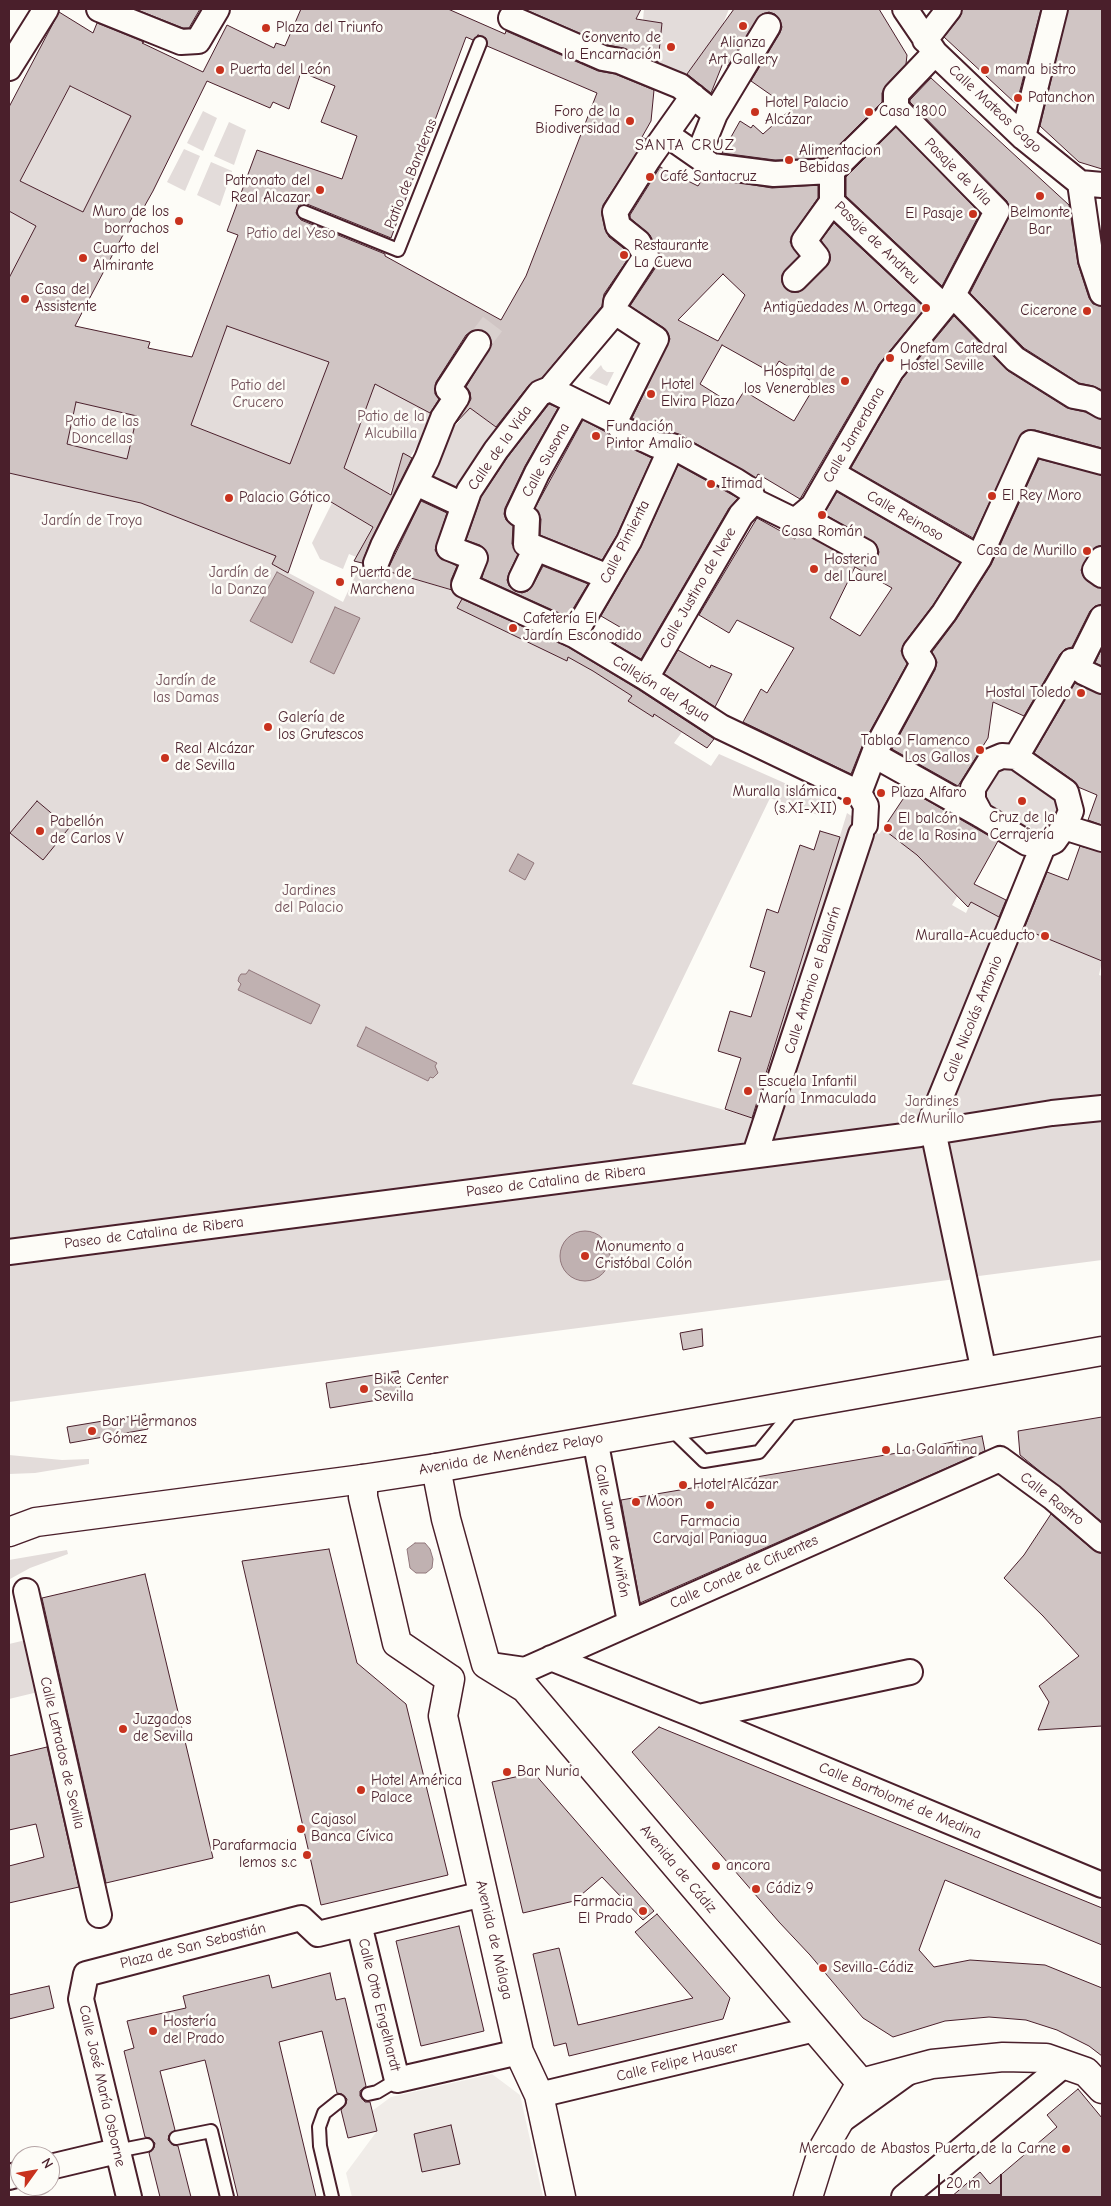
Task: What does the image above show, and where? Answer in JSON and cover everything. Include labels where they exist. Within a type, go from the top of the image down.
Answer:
[{"type":"street","points":[[11,64],[46,9]]},
{"type":"street","points":[[99,9],[181,42],[198,41],[217,9]]},
{"type":"street","name":"Calle Mateos Gago","points":[[905,9],[930,46],[1023,137],[1091,184]]},
{"type":"street","points":[[686,91],[666,134],[705,161],[774,174],[832,171],[896,108],[896,94],[930,46],[949,9]]},
{"type":"street","points":[[1023,137],[1055,9]]},
{"type":"street","points":[[511,18],[602,58],[619,61],[686,91],[715,114]]},
{"type":"street","points":[[705,161],[715,114],[768,26]]},
{"type":"street","name":"Pasaje de Vila","points":[[896,108],[997,211],[948,300]]},
{"type":"street","name":"Calle de la Vida","points":[[464,585],[475,558],[449,548],[469,491],[540,393],[550,389],[615,312],[616,302],[646,256],[638,242],[618,226],[615,212],[666,134]]},
{"type":"street","name":"Pasaje de Andreu","points":[[832,171],[832,202],[1015,359],[1074,396],[1090,399],[1102,406]]},
{"type":"street","points":[[1091,184],[1091,260],[1102,294]]},
{"type":"street","points":[[795,279],[818,257],[804,241],[832,202]]},
{"type":"street","name":"Calle Jamerdana","points":[[813,515],[832,473],[890,371],[948,300]]},
{"type":"street","points":[[615,312],[656,340],[616,421]]},
{"type":"street","points":[[376,563],[416,483],[443,418],[457,397],[448,389],[478,344]]},
{"type":"street","points":[[550,389],[616,421],[622,429],[656,445],[672,446],[750,490],[754,501],[795,521],[813,515],[864,552]]},
{"type":"street","name":"Calle Susona","points":[[536,548],[526,544],[527,518],[518,513],[537,473],[572,412],[579,404]]},
{"type":"street","points":[[859,792],[874,753],[922,663],[915,651],[944,613],[979,558],[1031,442],[1102,462]]},
{"type":"street","name":"Calle Pimienta","points":[[574,635],[629,541],[672,446]]},
{"type":"street","name":"Calle Reinoso","points":[[832,473],[979,558]]},
{"type":"street","points":[[416,483],[463,505]]},
{"type":"street","name":"Calle Justino de Neve","points":[[646,678],[741,515],[754,501]]},
{"type":"street","points":[[520,579],[536,548],[608,577]]},
{"type":"street","points":[[1102,559],[1095,570],[1102,575]]},
{"type":"street","name":"Callejón del Agua","points":[[464,585],[574,635],[646,678],[721,727],[859,792]]},
{"type":"street","points":[[1078,664],[1102,618]]},
{"type":"street","points":[[1016,757],[1072,661],[1078,664],[1083,672],[1102,681]]},
{"type":"street","points":[[874,753],[1026,843],[1043,846],[1054,841],[1064,827],[1071,810],[1066,792],[1016,757],[1002,756],[990,761],[973,788],[973,800],[981,815]]},
{"type":"street","name":"Calle Antonio el Bailarín","points":[[755,1154],[863,830],[866,806],[859,792]]},
{"type":"street","points":[[1064,827],[1102,839]]},
{"type":"street","name":"Calle Nicolás Antonio","points":[[984,1372],[931,1122],[1043,846]]},
{"type":"street","name":"Paseo de Catalina de Ribera","points":[[9,1252],[933,1132],[1052,1113],[1102,1108]]},
{"type":"street","name":"Avenida de Menéndez Pelayo","points":[[36,1522],[436,1468],[1102,1351]]},
{"type":"street","name":"Calle Juan de Aviñón","points":[[595,1439],[630,1622]]},
{"type":"street","name":"Calle Conde de Cifuentes","points":[[486,1664],[525,1670],[1000,1459]]},
{"type":"street","name":"Calle Rastro","points":[[1000,1459],[1052,1497],[1102,1540]]},
{"type":"street","points":[[362,1479],[363,1497],[397,1643],[450,1679],[486,1664],[446,1519],[436,1468]]},
{"type":"street","points":[[9,1517],[36,1522]]},
{"type":"street","points":[[9,1532],[36,1522]]},
{"type":"street","name":"Calle Letrados de Sevilla","points":[[26,1591],[99,1915]]},
{"type":"street","name":"Calle Bartolomé de Medina","points":[[551,1658],[1102,1884]]},
{"type":"street","name":"Avenida de Cádiz","points":[[486,1664],[525,1688],[862,2083]]},
{"type":"street","points":[[698,1717],[910,1672]]},
{"type":"street","name":"Avenida de Málaga","points":[[450,1679],[443,1716],[519,2052],[539,2095],[561,2197]]},
{"type":"street","points":[[359,1924],[483,1894]]},
{"type":"street","name":"Plaza de San Sebastián","points":[[86,1974],[301,1918],[318,1934],[359,1924]]},
{"type":"street","name":"Calle Otto Engelhardt","points":[[359,1924],[397,2080],[519,2052]]},
{"type":"street","name":"Calle José María Osborne","points":[[86,1974],[81,1999],[128,2197]]},
{"type":"street","name":"Calle Felipe Hauser","points":[[539,2095],[815,2029]]},
{"type":"street","points":[[808,2197],[823,2149],[862,2083],[932,2064],[1003,2057],[1046,2058],[1086,2072],[1102,2089]]},
{"type":"street","points":[[904,2197],[1065,2064]]},
{"type":"street","points":[[821,2197],[838,2123],[912,2069]]},
{"type":"street","points":[[60,2165],[118,2151]]},
{"type":"lane","name":"Patio de Banderas","points":[[304,212],[398,250],[480,43]]},
{"type":"lane","points":[[668,1426],[704,1461],[759,1452],[799,1404]]},
{"type":"lane","points":[[368,2094],[377,2092],[397,2080]]},
{"type":"lane","points":[[332,2197],[320,2146],[319,2127],[324,2112],[339,2101]]},
{"type":"lane","points":[[176,2138],[211,2131],[227,2197]]},
{"type":"lane","points":[[118,2151],[147,2144]]},
{"type":"shaded area","points":[[277,572],[314,592],[292,643],[250,621]]},
{"type":"shaded area","points":[[335,607],[360,618],[334,674],[310,662]]},
{"type":"shaded area","points":[[518,854],[534,863],[525,880],[509,871]]},
{"type":"shaded area","points":[[249,970],[320,1005],[311,1024],[238,990],[241,984],[238,981],[239,977],[241,974],[246,974]]},
{"type":"shaded area","points":[[366,1027],[437,1063],[435,1066],[438,1073],[433,1078],[430,1077],[428,1081],[357,1046]]},
{"type":"shaded area","points":[[585,1231],[599,1235],[606,1242],[610,1256],[606,1270],[599,1277],[585,1281],[571,1277],[564,1270],[560,1256],[564,1242],[571,1235]]},
{"type":"shaded area","points":[[415,1543],[425,1543],[430,1549],[433,1559],[432,1568],[426,1573],[416,1573],[410,1568],[407,1549]]},
{"type":"shaded area","points":[[492,2074],[520,2095],[543,2197],[352,2197],[346,2173],[377,2131],[372,2111],[391,2097]]},
{"type":"green space","name":"Convento de la Encarnación","points":[[644,9],[729,9],[722,26],[683,79],[634,55],[634,52],[658,55],[662,23],[643,20]]},
{"type":"green space","points":[[531,35],[617,72],[613,80],[528,44]]},
{"type":"green space","points":[[70,87],[135,118],[119,139],[92,194],[85,213],[20,181]]},
{"type":"green space","points":[[203,111],[217,118],[203,151],[187,143]]},
{"type":"green space","points":[[229,122],[246,130],[234,165],[214,156]]},
{"type":"green space","points":[[184,149],[200,156],[185,191],[167,182]]},
{"type":"green space","points":[[211,162],[232,171],[220,206],[197,195]]},
{"type":"green space","points":[[9,211],[36,226],[18,260],[47,274],[39,290],[9,273]]},
{"type":"green space","name":"Patio del Crucero","points":[[227,326],[329,362],[290,464],[191,425]]},
{"type":"green space","points":[[601,365],[607,372],[614,372],[607,386],[589,378]]},
{"type":"green space","name":"Patio de la Alcubilla","points":[[374,383],[437,416],[410,457],[403,454],[399,467],[401,469],[389,494],[343,467]]},
{"type":"green space","name":"Patio de las Doncellas","points":[[76,402],[137,416],[127,459],[67,444]]},
{"type":"green space","points":[[470,408],[505,434],[459,499],[422,483],[454,424],[456,425]]},
{"type":"green space","name":"Jardines del Palacio","points":[[9,473],[141,503],[276,556],[272,564],[343,602],[356,574],[364,577],[370,563],[380,569],[464,594],[458,608],[567,660],[569,657],[600,675],[632,696],[629,701],[653,717],[654,714],[682,732],[674,743],[711,766],[719,754],[823,800],[818,815],[770,798],[632,1084],[753,1118],[847,813],[879,834],[883,829],[917,855],[958,895],[952,905],[966,913],[971,902],[1020,928],[1102,961],[1099,975],[1102,976],[1102,1260],[9,1402]]},
{"type":"green space","points":[[332,503],[372,527],[356,557],[349,554],[343,569],[320,559],[312,543]]},
{"type":"green space","points":[[1007,763],[1058,792],[1060,825],[1035,837],[988,812],[982,783],[985,777]]},
{"type":"green space","points":[[9,1455],[62,1460],[89,1459],[89,1464],[35,1473],[9,1474]]},
{"type":"green space","points":[[67,1550],[68,1554],[30,1568],[10,1579],[9,1577],[9,1560]]},
{"type":"green space","points":[[26,1640],[38,1692],[9,1699],[9,1644]]},
{"type":"building","points":[[135,9],[200,9],[189,28],[183,28]]},
{"type":"building","points":[[301,9],[448,9],[505,34],[506,31],[598,71],[615,74],[654,90],[651,121],[642,137],[646,139],[603,205],[602,215],[609,237],[627,251],[630,256],[604,294],[602,306],[542,378],[529,385],[496,427],[470,408],[455,424],[471,399],[470,392],[466,387],[492,344],[490,337],[485,331],[479,329],[466,335],[436,382],[435,394],[439,399],[430,413],[375,384],[344,468],[391,495],[403,453],[412,458],[371,540],[362,563],[354,561],[373,527],[316,493],[288,573],[272,564],[276,556],[141,503],[9,473],[9,278],[36,226],[9,211],[9,107],[59,12],[93,33],[97,23],[144,42],[142,43],[203,72],[227,25],[274,48],[276,43],[285,46]],"holes":[[[478,35],[486,38],[487,46],[597,93],[526,276],[501,320],[385,256],[385,254],[301,220],[296,213],[299,205],[307,204],[391,238],[466,37],[473,40]],[[301,72],[335,86],[321,122],[357,136],[342,179],[257,150],[227,231],[238,235],[192,357],[148,348],[150,342],[75,326],[134,214],[139,216],[153,191],[207,81],[270,108],[273,102],[289,109]],[[70,86],[131,116],[83,212],[20,181]],[[227,326],[329,362],[290,464],[191,425]],[[76,402],[137,416],[127,459],[67,444]]]},
{"type":"building","points":[[524,9],[641,9],[636,19],[662,23],[658,62],[624,48],[607,45]]},
{"type":"building","points":[[734,9],[879,9],[907,55],[906,64],[886,85],[882,93],[882,102],[826,158],[775,160],[722,153],[740,121],[751,128],[753,125],[763,134],[791,109],[751,81],[780,33],[782,27],[780,20],[775,14],[769,12],[762,14],[757,19],[728,66],[723,63],[711,93],[687,74]]},
{"type":"building","points":[[962,9],[1041,9],[1017,102],[1015,103],[944,37],[960,17]]},
{"type":"building","points":[[1068,9],[1102,9],[1102,169],[1079,162],[1040,126]]},
{"type":"building","points":[[931,78],[1069,205],[1078,264],[1089,298],[1093,304],[1102,306],[1102,390],[1079,383],[1024,348],[970,293],[1009,217],[1010,208],[1007,201],[910,102]]},
{"type":"building","points":[[896,127],[980,213],[942,286],[846,196],[846,177]]},
{"type":"building","points":[[660,167],[698,186],[704,177],[772,188],[818,185],[818,198],[793,234],[790,242],[799,256],[782,275],[782,282],[785,288],[791,292],[799,292],[827,266],[830,261],[830,254],[821,240],[834,223],[925,308],[879,364],[800,499],[758,474],[756,478],[679,434],[659,431],[632,418],[670,339],[664,328],[630,306],[658,264],[660,256],[650,235],[630,218],[630,215]],"holes":[[[723,274],[745,295],[718,341],[678,320]],[[722,345],[772,373],[779,361],[816,384],[794,421],[744,391],[735,406],[700,384]]]},
{"type":"building","points":[[954,316],[1008,371],[1067,408],[1085,412],[1102,420],[1102,448],[1035,430],[1028,430],[1022,433],[973,538],[851,468],[902,379]]},
{"type":"building","points":[[549,404],[558,408],[525,466],[505,508],[506,520],[513,526],[512,544],[518,554],[507,580],[509,586],[515,591],[522,593],[528,591],[543,566],[588,584],[568,617],[482,578],[488,556],[485,549],[480,545],[466,540],[481,497],[507,458]]},
{"type":"building","points":[[583,420],[606,432],[616,441],[652,458],[617,535],[602,560],[540,535],[541,519],[535,508]]},
{"type":"building","points":[[1039,459],[1102,475],[1102,545],[1091,551],[1081,570],[1087,581],[1102,588],[1102,604],[1095,606],[1090,611],[1072,647],[1065,649],[1060,654],[1024,716],[993,702],[988,738],[958,786],[892,749],[935,670],[937,662],[932,652],[956,620],[991,565]]},
{"type":"building","points":[[678,465],[738,498],[729,508],[641,659],[615,644],[625,630],[601,616],[641,547]]},
{"type":"building","points":[[837,492],[960,563],[933,605],[904,643],[901,651],[907,664],[863,744],[851,774],[743,722],[761,689],[767,693],[794,648],[737,620],[729,633],[699,615],[757,518],[795,539],[798,534],[803,532],[858,564],[866,566],[877,559],[879,552],[876,544],[824,514]],"holes":[[[855,567],[892,588],[860,636],[830,618]]]},
{"type":"building","points":[[421,501],[447,513],[435,550],[439,557],[457,566],[451,580],[452,590],[387,571]]},
{"type":"building","points":[[462,599],[568,647],[714,739],[707,748],[654,714],[653,717],[628,701],[632,696],[568,657],[567,661],[457,608]]},
{"type":"building","points":[[1102,648],[1102,666],[1095,663]]},
{"type":"building","points":[[678,650],[710,668],[711,665],[732,674],[715,707],[664,674]]},
{"type":"building","points":[[1075,683],[1102,695],[1102,825],[1088,820],[1097,795],[1078,787],[1074,781],[1034,753]]},
{"type":"building","points":[[909,790],[998,841],[974,884],[1006,900],[999,917],[971,902],[968,907],[917,855],[883,829]]},
{"type":"building","name":"Pabellón de Carlos V","points":[[37,801],[69,828],[43,860],[10,833]]},
{"type":"building","points":[[820,831],[840,837],[752,1118],[725,1109],[741,1058],[718,1051],[730,1011],[751,1017],[765,972],[750,967],[767,909],[778,913],[800,845],[814,850]]},
{"type":"building","points":[[1080,846],[1102,852],[1102,961],[1024,929],[1047,872],[1068,880]]},
{"type":"building","points":[[702,1329],[703,1346],[683,1350],[680,1333]]},
{"type":"building","name":"Bike Center Sevilla","points":[[398,1371],[402,1396],[330,1408],[326,1383]]},
{"type":"building","name":"Bar Hermanos Gómez","points":[[145,1414],[148,1429],[70,1443],[67,1427]]},
{"type":"building","points":[[1102,1417],[1102,1522],[1020,1455],[1018,1431]]},
{"type":"building","points":[[982,1436],[985,1451],[640,1603],[621,1500],[909,1451]]},
{"type":"building","points":[[1051,1514],[1093,1550],[1102,1553],[1102,1726],[1038,1730],[1049,1702],[1039,1686],[1079,1656],[1043,1616],[1004,1578],[1024,1555]]},
{"type":"building","name":"Hotel América Palace","points":[[329,1549],[357,1663],[406,1704],[448,1875],[321,1905],[242,1561]]},
{"type":"building","name":"Juzgados de Sevilla","points":[[145,1574],[213,1858],[106,1883],[42,1598]]},
{"type":"building","points":[[659,1727],[1102,1908],[1102,1945],[945,1880],[919,1950],[934,1967],[970,1960],[1045,1965],[1102,1988],[1102,2056],[1089,2046],[1057,2030],[1026,2020],[989,2017],[945,2021],[893,2037],[863,2018],[632,1752]]},
{"type":"building","points":[[47,1747],[79,1887],[9,1903],[9,1866],[44,1857],[36,1824],[9,1830],[9,1756]]},
{"type":"building","points":[[534,1773],[654,1911],[643,1920],[602,1877],[574,1901],[523,1913],[492,1782]]},
{"type":"building","points":[[657,1914],[730,1998],[723,2019],[569,2056],[566,2043],[554,2046],[533,1954],[559,1948],[578,2025],[693,1998],[635,1932]]},
{"type":"building","points":[[459,1926],[484,2031],[421,2046],[396,1941]]},
{"type":"building","points":[[330,1973],[336,2000],[345,1998],[366,2086],[360,2091],[360,2096],[365,2102],[370,2102],[377,2131],[348,2138],[341,2110],[346,2104],[347,2099],[342,2094],[337,2093],[322,2031],[279,2042],[316,2197],[238,2197],[205,2060],[160,2071],[175,2130],[169,2135],[168,2140],[173,2145],[178,2146],[191,2197],[160,2197],[149,2153],[154,2148],[155,2143],[150,2138],[145,2137],[124,2051],[134,2048],[127,2021],[186,2008],[183,1996],[269,1975],[272,1988]]},
{"type":"building","points":[[49,1986],[54,2008],[9,2019],[9,1995]]},
{"type":"building","name":"Mercado de Abastos Puerta de la Carne","points":[[1078,2089],[1102,2118],[1102,2197],[951,2197],[980,2172],[990,2184],[1057,2127],[1047,2115]]},
{"type":"building","points":[[451,2125],[460,2164],[422,2172],[414,2134]]},
{"type":"tunnel","points":[[478,343],[497,318]]},
{"type":"place","name":"Alianza Art Gallery","points":[[743,26]]},
{"type":"place","name":"Plaza del Triunfo","points":[[266,28]]},
{"type":"place","name":"Convento de la Encarnación","points":[[671,47]]},
{"type":"place","name":"Puerta del León","points":[[220,70]]},
{"type":"place","name":"mama bistro","points":[[985,70]]},
{"type":"place","name":"Patanchon","points":[[1018,98]]},
{"type":"place","name":"Hotel Palacio Alcázar","points":[[755,112]]},
{"type":"place","name":"Casa 1800","points":[[869,112]]},
{"type":"place","name":"Foro de la Biodiversidad","points":[[630,121]]},
{"type":"place","name":"Alimentacion Bebidas","points":[[789,160]]},
{"type":"place","name":"Café Santacruz","points":[[650,177]]},
{"type":"place","name":"Patronato del Real Alcazar","points":[[320,190]]},
{"type":"place","name":"Belmonte Bar","points":[[1040,196]]},
{"type":"place","name":"El Pasaje","points":[[973,214]]},
{"type":"place","name":"Muro de los borrachos","points":[[179,221]]},
{"type":"place","name":"Restaurante La Cueva","points":[[624,255]]},
{"type":"place","name":"Cuarto del Almirante","points":[[83,258]]},
{"type":"place","name":"Casa del Assistente","points":[[25,299]]},
{"type":"place","name":"Antigüedades M. Ortega","points":[[926,308]]},
{"type":"place","name":"Cicerone","points":[[1087,311]]},
{"type":"place","name":"Onefam Catedral Hostel Seville","points":[[890,358]]},
{"type":"place","name":"Hospital de los Venerables","points":[[845,381]]},
{"type":"place","name":"Hotel Elvira Plaza","points":[[651,394]]},
{"type":"place","name":"Fundación Pintor Amalio","points":[[596,436]]},
{"type":"place","name":"Itimad","points":[[711,484]]},
{"type":"place","name":"El Rey Moro","points":[[992,496]]},
{"type":"place","name":"Palacio Gótico","points":[[229,498]]},
{"type":"place","name":"Casa Román","points":[[822,515]]},
{"type":"place","name":"Casa de Murillo","points":[[1087,551]]},
{"type":"place","name":"Hosteria del Laurel","points":[[814,569]]},
{"type":"place","name":"Puerta de Marchena","points":[[340,582]]},
{"type":"place","name":"Cafetería El Jardín Esconodido","points":[[513,628]]},
{"type":"place","name":"Hostal Toledo","points":[[1081,693]]},
{"type":"place","name":"Galería de los Grutescos","points":[[268,727]]},
{"type":"place","name":"Tablao Flamenco Los Gallos","points":[[980,750]]},
{"type":"place","name":"Real Alcázar de Sevilla","points":[[165,758]]},
{"type":"place","name":"Plaza Alfaro","points":[[881,793]]},
{"type":"place","name":"Muralla islámica (s.XI-XII)","points":[[847,801]]},
{"type":"place","name":"Cruz de la Cerrajería","points":[[1022,801]]},
{"type":"place","name":"El balcón de la Rosina","points":[[888,828]]},
{"type":"place","name":"Pabellón de Carlos V","points":[[40,831]]},
{"type":"place","name":"Muralla-Acueducto","points":[[1045,936]]},
{"type":"place","name":"Escuela Infantil María Inmaculada","points":[[748,1091]]},
{"type":"place","name":"Monumento a Cristóbal Colón","points":[[585,1256]]},
{"type":"place","name":"Bike Center Sevilla","points":[[364,1389]]},
{"type":"place","name":"Bar Hermanos Gómez","points":[[92,1431]]},
{"type":"place","name":"La Galantina","points":[[886,1450]]},
{"type":"place","name":"Hotel Alcázar","points":[[683,1485]]},
{"type":"place","name":"Moon","points":[[636,1502]]},
{"type":"place","name":"Farmacia Carvajal Paniagua","points":[[710,1505]]},
{"type":"place","name":"Juzgados de Sevilla","points":[[123,1729]]},
{"type":"place","name":"Bar Nuria","points":[[507,1772]]},
{"type":"place","name":"Hotel América Palace","points":[[361,1790]]},
{"type":"place","name":"Cajasol Banca Cívica","points":[[301,1829]]},
{"type":"place","name":"Parafarmacia lemos s.c","points":[[307,1855]]},
{"type":"place","name":"ancora","points":[[716,1866]]},
{"type":"place","name":"Cádiz 9","points":[[756,1889]]},
{"type":"place","name":"Farmacia El Prado","points":[[643,1911]]},
{"type":"place","name":"Sevilla-Cádiz","points":[[823,1968]]},
{"type":"place","name":"Hostería del Prado","points":[[153,2031]]},
{"type":"place","name":"Mercado de Abastos Puerta de la Carne","points":[[1066,2149]]},
{"type":"district","name":"SANTA CRUZ","points":[[685,145]]},
{"type":"park label","name":"Patio del Yeso","points":[[291,234]]},
{"type":"park label","name":"Jardín de Troya","points":[[92,521]]},
{"type":"park label","name":"Jardín de la Danza","points":[[239,582]]},
{"type":"park label","name":"Jardín de las Damas","points":[[186,690]]},
{"type":"park label","name":"Jardines de Murillo","points":[[932,1110]]}]
